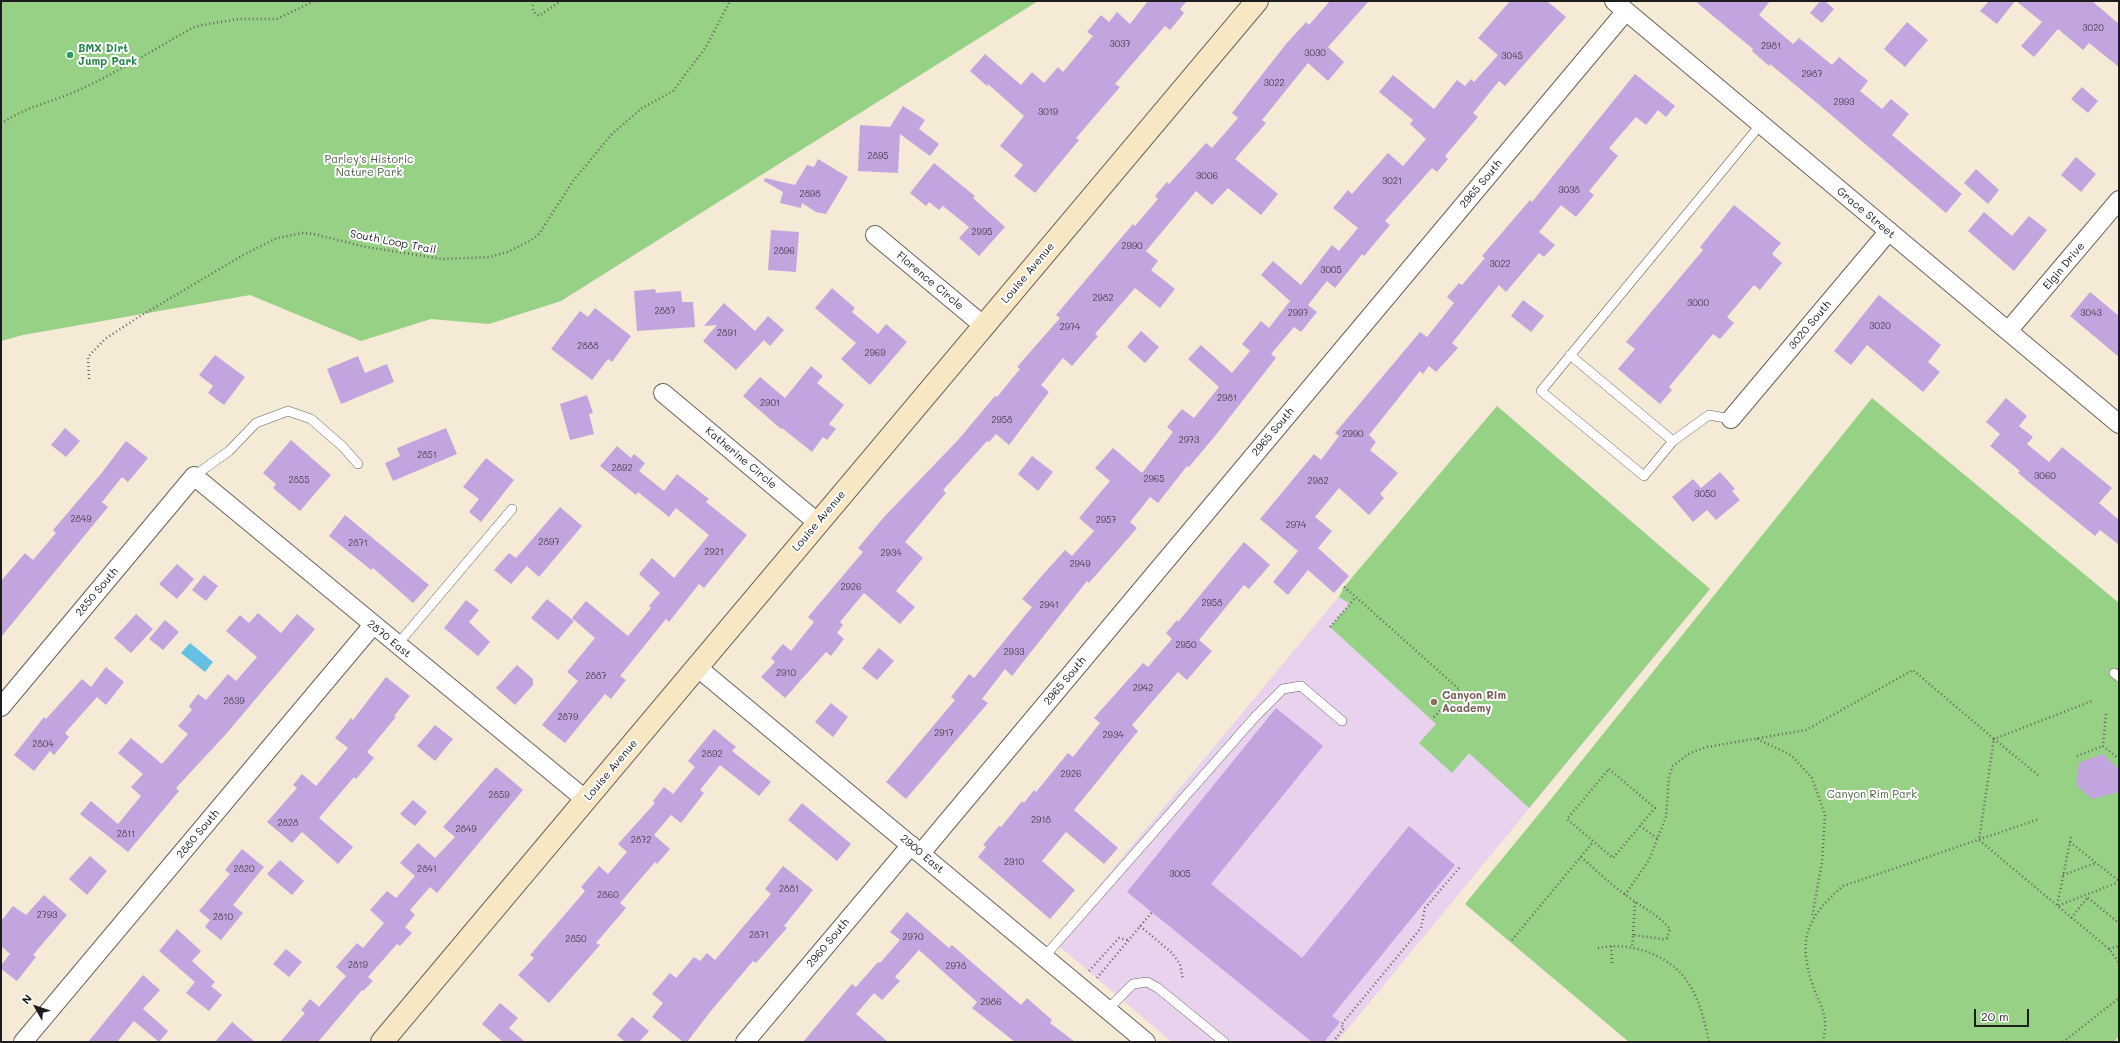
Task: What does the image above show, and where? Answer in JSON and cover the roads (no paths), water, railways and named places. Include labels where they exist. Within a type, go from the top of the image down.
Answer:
[{"type":"street","name":"Louise Avenue","points":[[382,1042],[1257,1]]},
{"type":"street","name":"Grace Street","points":[[1620,6],[2119,424]]},
{"type":"street","name":"2965 South","points":[[916,849],[1620,6]]},
{"type":"street","name":"Elgin Drive","points":[[2008,331],[2119,200]]},
{"type":"street","name":"3020 South","points":[[1731,420],[1888,231]]},
{"type":"street","name":"Florence Circle","points":[[875,235],[984,326]]},
{"type":"street","name":"Katherine Circle","points":[[663,393],[818,523]]},
{"type":"street","name":"2870 East","points":[[194,476],[586,800]]},
{"type":"street","name":"2850 South","points":[[1,707],[194,476]]},
{"type":"street","name":"2880 South","points":[[23,1042],[373,625]]},
{"type":"street","name":"2900 East","points":[[697,667],[916,849],[1142,1041]]},
{"type":"street","name":"2960 South","points":[[745,1042],[916,849]]},
{"type":"lane","points":[[1731,420],[1709,415],[1673,441],[1644,476],[1541,391],[1761,124]]},
{"type":"lane","points":[[1570,356],[1673,441]]},
{"type":"lane","points":[[194,476],[229,451],[256,423],[288,411],[311,419],[342,446],[358,464]]},
{"type":"lane","points":[[398,645],[512,509]]},
{"type":"lane","points":[[1044,957],[1213,763],[1283,689],[1301,686],[1342,721]]},
{"type":"lane","points":[[1107,1010],[1126,988],[1133,984],[1147,982],[1163,990],[1224,1042]]},
{"type":"water","points":[[190,643],[213,662],[205,672],[181,653]]},
{"type":"place","name":"BMX Dirt Jump Park","points":[[70,55]]},
{"type":"place","name":"Canyon Rim Academy","points":[[1434,702]]},
{"type":"park label","name":"Parley's Historic Nature Park","points":[[369,166]]},
{"type":"park label","name":"Canyon Rim Park","points":[[1872,795]]}]
